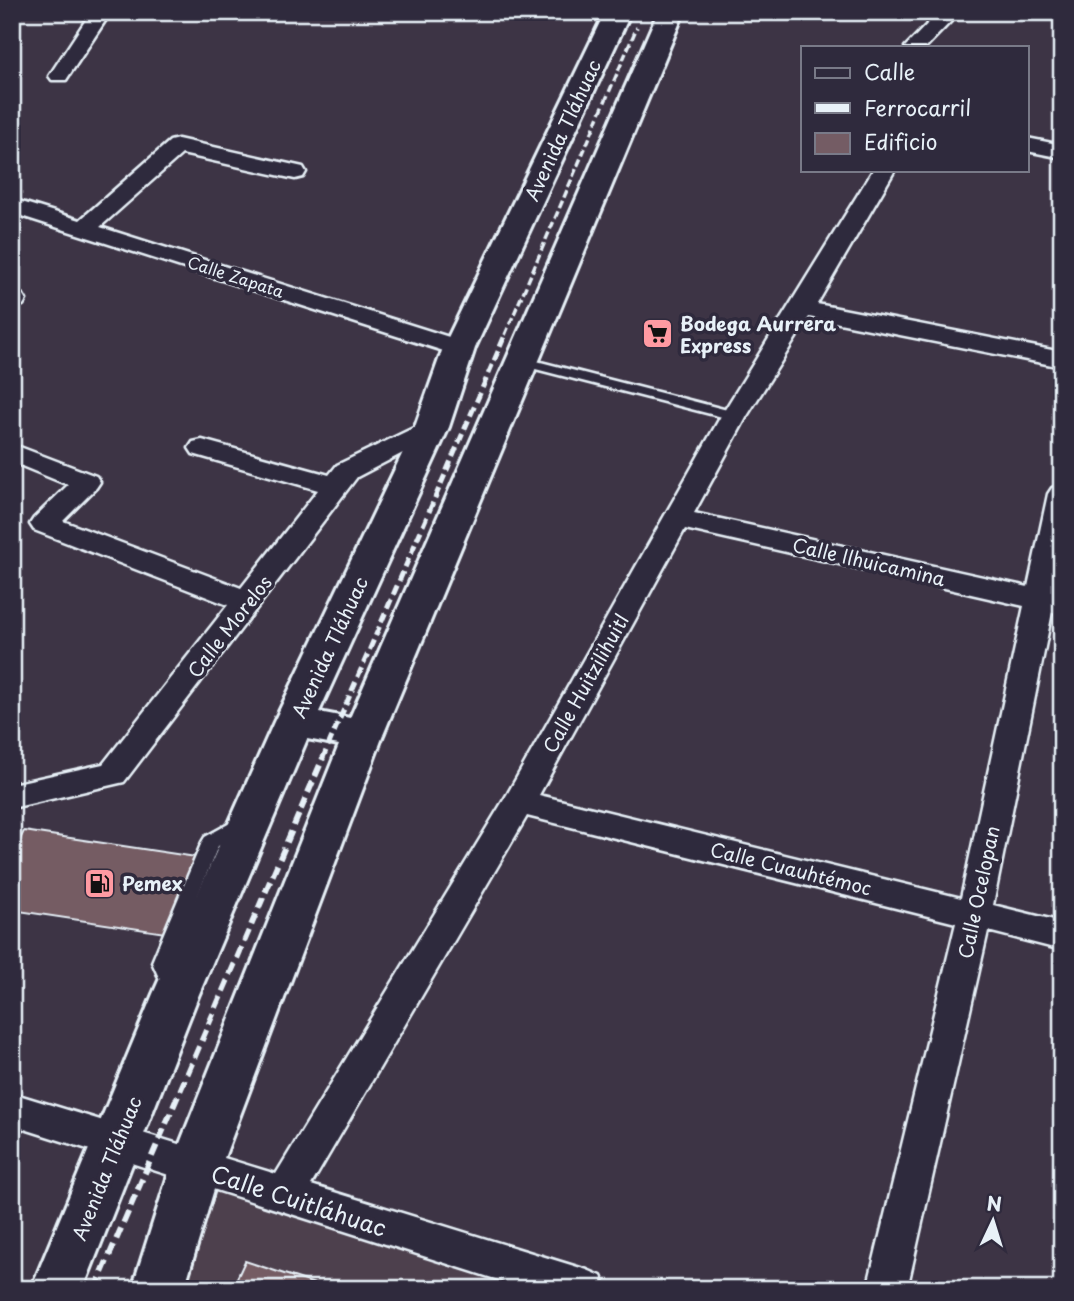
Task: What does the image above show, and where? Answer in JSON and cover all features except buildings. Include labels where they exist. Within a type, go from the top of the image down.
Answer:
[{"type":"main road","name":"Avenida Tláhuac","points":[[57,1289],[176,994],[294,722],[432,427],[459,348],[618,12]]},
{"type":"main road","points":[[158,1289],[196,1167],[363,735],[671,12]]},
{"type":"main road","points":[[294,722],[363,735]]},
{"type":"street","points":[[59,76],[102,12]]},
{"type":"street","points":[[916,46],[950,12]]},
{"type":"street","points":[[1028,145],[1062,152]]},
{"type":"street","points":[[85,228],[178,146],[295,172]]},
{"type":"street","name":"Calle Huitzilihuitl","points":[[284,1196],[519,802],[734,416],[883,172]]},
{"type":"street","name":"Calle Zapata","points":[[12,206],[459,348]]},
{"type":"street","points":[[802,308],[1062,360]]},
{"type":"street","name":"Calle Morelos","points":[[12,796],[113,774],[347,471],[432,427]]},
{"type":"street","points":[[202,448],[335,486]]},
{"type":"street","points":[[12,452],[86,482],[44,524],[248,602]]},
{"type":"street","name":"Calle Ocelopan","points":[[887,1289],[1051,601],[1062,494]]},
{"type":"street","name":"Calle Ilhuicamina","points":[[676,518],[1051,601]]},
{"type":"street","name":"Calle Cuauhtémoc","points":[[519,802],[1062,936]]},
{"type":"street","name":"Calle Cuitláhuac","points":[[12,1109],[587,1289]]},
{"type":"lane","points":[[521,361],[734,416]]},
{"type":"shaded area","points":[[196,1166],[587,1289],[155,1289]]},
{"type":"railway","points":[[505,335],[637,27]]},
{"type":"railway","points":[[322,760],[506,333]]},
{"type":"railway","points":[[95,1289],[323,758]]},
{"type":"place","name":"Bodega Aurrera Express","points":[[657,334]]},
{"type":"place","name":"Pemex","points":[[99,883]]}]
